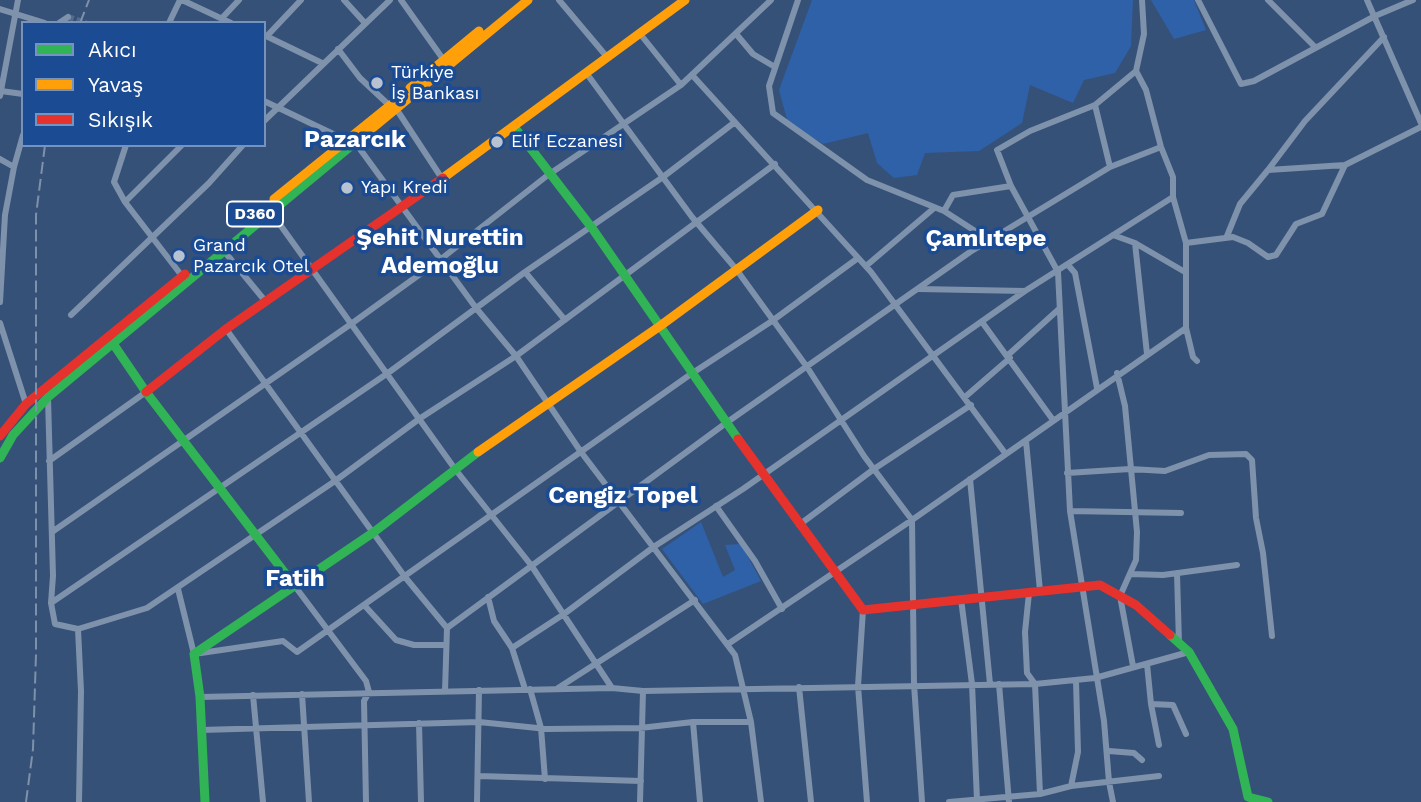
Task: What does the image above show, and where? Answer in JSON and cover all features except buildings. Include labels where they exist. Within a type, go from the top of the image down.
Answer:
[{"type":"main road","name":"D360","points":[[0,458],[13,435],[48,397],[114,345],[271,211],[357,145],[443,59],[518,0]]},
{"type":"main road","name":"D360","points":[[0,436],[26,404],[346,140],[393,108],[528,0]]},
{"type":"main road","points":[[146,392],[226,329],[515,128],[685,0]]},
{"type":"main road","points":[[515,128],[548,175],[592,228],[691,374],[863,610],[1100,585],[1136,605],[1189,652],[1233,729],[1248,797],[1268,802]]},
{"type":"main road","points":[[205,802],[200,697],[194,654],[374,532],[455,469],[660,326],[818,210]]},
{"type":"main road","points":[[114,345],[146,392],[294,584]]},
{"type":"street","points":[[0,96],[18,0]]},
{"type":"street","points":[[170,21],[181,0],[227,21]]},
{"type":"street","points":[[223,18],[239,0]]},
{"type":"street","points":[[266,35],[301,0]]},
{"type":"street","points":[[344,0],[364,22]]},
{"type":"street","points":[[266,119],[364,22],[390,0]]},
{"type":"street","points":[[401,0],[443,59]]},
{"type":"street","points":[[559,0],[607,57]]},
{"type":"street","points":[[52,532],[186,441],[442,259],[548,175],[681,85],[737,35],[771,0]]},
{"type":"street","points":[[798,0],[769,86],[769,102],[773,113],[867,180],[944,212],[989,240]]},
{"type":"street","points":[[1113,802],[1108,782],[1109,751],[1095,678],[1084,587],[1070,511],[1058,272],[1027,219],[997,150],[1038,127],[1095,105],[1136,71],[1144,34],[1142,0]]},
{"type":"street","points":[[1198,0],[1241,84],[1254,81],[1375,16],[1413,0]]},
{"type":"street","points":[[1268,0],[1315,47]]},
{"type":"street","points":[[1268,170],[1345,165],[1421,125],[1367,0]]},
{"type":"street","points":[[0,9],[39,21]]},
{"type":"street","points":[[62,21],[68,16]]},
{"type":"street","points":[[641,35],[681,85]]},
{"type":"street","points":[[737,35],[752,54],[775,67]]},
{"type":"street","points":[[266,36],[322,63]]},
{"type":"street","points":[[1227,236],[1240,204],[1305,121],[1384,37]]},
{"type":"street","points":[[338,49],[360,78],[393,108],[441,177]]},
{"type":"street","points":[[1136,71],[1146,90],[1161,147],[1173,177],[1173,197],[1186,243],[1186,328],[1193,357],[1198,361]]},
{"type":"street","points":[[587,74],[697,222],[736,269],[912,520],[915,684],[922,802]]},
{"type":"street","points":[[693,76],[818,210],[866,266],[1005,453]]},
{"type":"street","points":[[1,91],[21,94]]},
{"type":"street","points":[[266,102],[346,140]]},
{"type":"street","points":[[1095,105],[1110,167]]},
{"type":"street","points":[[51,603],[388,373],[525,272],[663,177],[735,122]]},
{"type":"street","points":[[0,302],[3,207],[21,142]]},
{"type":"street","points":[[357,145],[476,308],[516,356],[547,406],[581,452],[655,545],[727,644],[740,667],[745,689],[761,802]]},
{"type":"street","points":[[125,147],[114,183],[125,202],[182,276]]},
{"type":"street","points":[[125,202],[180,147]]},
{"type":"street","points":[[71,315],[209,183],[241,147]]},
{"type":"street","points":[[447,628],[726,423],[989,240],[1110,167],[1161,147]]},
{"type":"street","points":[[0,159],[14,167]]},
{"type":"street","points":[[48,397],[51,603],[55,624],[79,629],[147,608],[178,589],[335,481],[419,419],[516,356],[775,164]]},
{"type":"street","points":[[1186,243],[1227,236],[1248,243],[1268,257],[1276,255],[1291,229],[1322,214],[1345,165]]},
{"type":"street","points":[[944,212],[953,195],[1011,186]]},
{"type":"street","points":[[513,648],[564,614],[655,545],[764,475],[1025,291],[1173,197]]},
{"type":"street","points":[[866,266],[933,209]]},
{"type":"street","points":[[271,211],[490,517],[531,565],[612,688]]},
{"type":"street","points":[[1113,235],[1135,243],[1185,272]]},
{"type":"street","points":[[1135,243],[1147,354]]},
{"type":"street","points":[[224,251],[267,302]]},
{"type":"street","points":[[178,589],[194,654],[284,641],[298,652],[858,258]]},
{"type":"street","points":[[1068,265],[1075,273],[1097,388]]},
{"type":"street","points":[[525,272],[565,320]]},
{"type":"street","points":[[919,289],[1025,291]]},
{"type":"street","points":[[965,397],[1059,309]]},
{"type":"street","points":[[982,322],[1053,420]]},
{"type":"street","points":[[0,323],[26,404]]},
{"type":"street","points":[[727,644],[912,520],[1026,441],[1116,373],[1186,328]]},
{"type":"street","points":[[226,329],[267,382],[405,577],[447,628],[445,691]]},
{"type":"street","points":[[1116,373],[1125,406],[1134,512],[1136,561],[1120,596],[1133,666]]},
{"type":"street","points":[[49,461],[146,392]]},
{"type":"street","points":[[799,525],[874,469],[971,405]]},
{"type":"street","points":[[1026,441],[1034,592],[1025,632],[1027,673],[1035,684],[1040,794]]},
{"type":"street","points":[[1067,472],[1130,469],[1165,471],[1209,455],[1237,453],[1252,460],[1256,518],[1263,553],[1272,636]]},
{"type":"street","points":[[970,479],[990,684]]},
{"type":"street","points":[[716,506],[755,561],[782,608]]},
{"type":"street","points":[[1070,511],[1181,513]]},
{"type":"street","points":[[1131,574],[1178,573],[1237,565]]},
{"type":"street","points":[[1178,573],[1179,644]]},
{"type":"street","points":[[294,584],[327,632],[366,681],[369,692],[364,701],[366,802]]},
{"type":"street","points":[[488,597],[494,621],[513,648],[541,728],[545,779]]},
{"type":"street","points":[[961,599],[972,684],[977,800]]},
{"type":"street","points":[[557,689],[695,600]]},
{"type":"street","points":[[365,606],[396,640],[414,645],[446,645]]},
{"type":"street","points":[[863,610],[858,686],[867,802]]},
{"type":"street","points":[[79,629],[79,802]]},
{"type":"street","points":[[200,697],[527,689],[612,688],[643,691],[915,684],[1035,684],[1095,678],[1189,652]]},
{"type":"street","points":[[1147,664],[1159,745]]},
{"type":"street","points":[[1071,786],[1078,752],[1076,681]]},
{"type":"street","points":[[999,684],[1008,799]]},
{"type":"street","points":[[799,687],[811,802]]},
{"type":"street","points":[[477,802],[480,690]]},
{"type":"street","points":[[640,802],[643,691]]},
{"type":"street","points":[[302,694],[309,802]]},
{"type":"street","points":[[253,695],[263,802]]},
{"type":"street","points":[[1152,704],[1173,705],[1186,734]]},
{"type":"street","points":[[201,730],[364,723],[479,722],[541,728],[640,729],[693,722],[751,722]]},
{"type":"street","points":[[693,722],[700,802]]},
{"type":"street","points":[[419,723],[421,802]]},
{"type":"street","points":[[1109,751],[1134,753],[1142,760]]},
{"type":"street","points":[[479,776],[641,781]]},
{"type":"street","points":[[949,802],[1008,799],[1056,792],[1071,786],[1158,776]]},
{"type":"street","points":[[1056,792],[1057,802]]},
{"type":"shaded area","points":[[812,0],[1133,0],[1131,46],[1115,73],[1084,80],[1073,103],[1030,85],[1022,123],[979,151],[925,153],[917,175],[894,178],[877,163],[868,133],[823,144],[788,123],[779,90]]},
{"type":"shaded area","points":[[1151,0],[1194,0],[1206,30],[1174,39]]},
{"type":"shaded area","points":[[701,522],[723,577],[735,570],[725,545],[741,544],[761,581],[703,604],[662,549]]},
{"type":"tunnel","points":[[68,17],[80,21]]},
{"type":"railway","points":[[81,21],[89,0]]},
{"type":"railway","points":[[26,802],[33,749],[36,654],[36,215],[45,147]]},
{"type":"traffic: fast","points":[[515,128],[592,228],[738,439]]},
{"type":"traffic: fast","points":[[0,458],[13,435],[48,397],[369,131]]},
{"type":"traffic: fast","points":[[114,345],[146,392],[294,585]]},
{"type":"traffic: fast","points":[[205,802],[200,697],[194,654],[374,532],[478,452]]},
{"type":"traffic: fast","points":[[1170,635],[1189,652],[1233,729],[1248,797],[1268,802]]},
{"type":"traffic: slow","points":[[369,131],[528,0]]},
{"type":"traffic: slow","points":[[443,178],[685,0]]},
{"type":"traffic: slow","points":[[410,88],[479,31]]},
{"type":"traffic: slow","points":[[274,199],[393,103]]},
{"type":"traffic: slow","points":[[478,452],[660,326],[818,210]]},
{"type":"traffic: jam","points":[[146,392],[226,329],[443,178]]},
{"type":"traffic: jam","points":[[0,436],[26,404],[185,274]]},
{"type":"traffic: jam","points":[[738,439],[863,610],[1100,585],[1136,605],[1170,635]]},
{"type":"place","name":"Türkiye İş Bankası","points":[[377,83]]},
{"type":"place","name":"Elif Eczanesi","points":[[497,142]]},
{"type":"place","name":"Yapı Kredi","points":[[347,188]]},
{"type":"place","name":"Grand Pazarcık Otel","points":[[179,256]]},
{"type":"district","name":"Pazarcık","points":[[355,140]]},
{"type":"district","name":"Çamlıtepe","points":[[986,239]]},
{"type":"district","name":"Şehit Nurettin Ademoğlu","points":[[440,252]]},
{"type":"district","name":"Cengiz Topel","points":[[623,496]]},
{"type":"district","name":"Fatih","points":[[295,579]]}]
